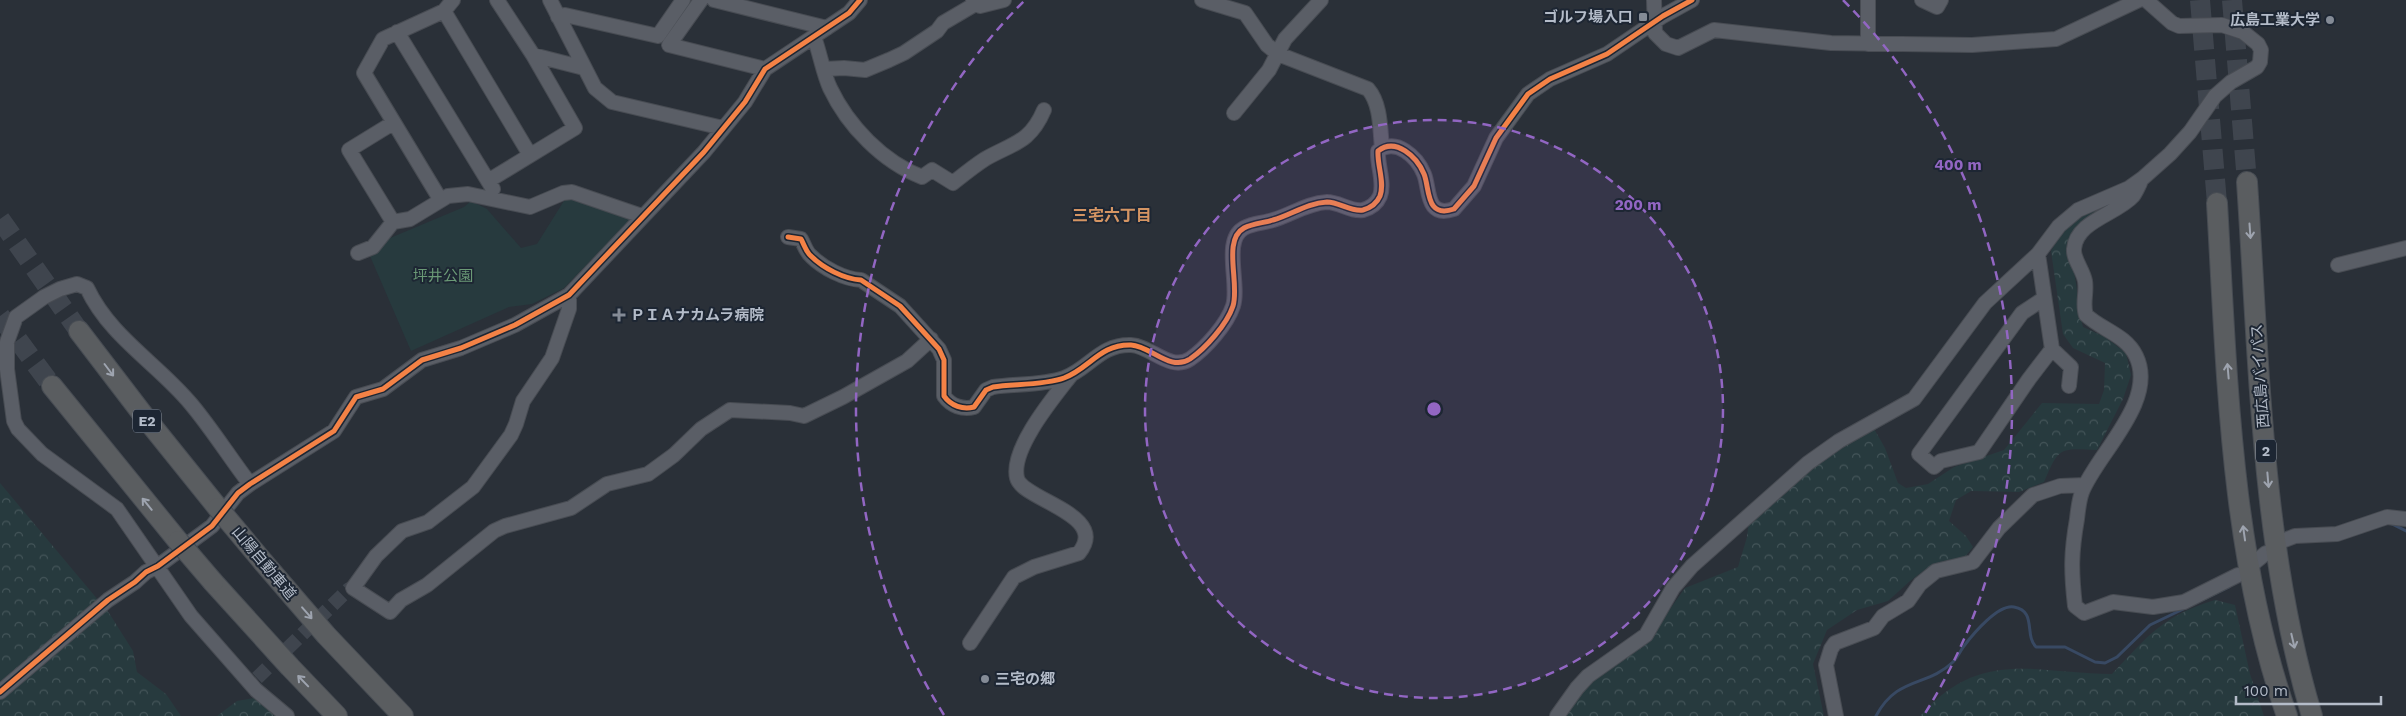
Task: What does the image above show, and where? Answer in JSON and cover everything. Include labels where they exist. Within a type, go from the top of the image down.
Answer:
[{"type":"highway","name":"西広島バイパス","points":[[2247,182],[2266,447],[2276,547],[2288,620],[2312,716]]},
{"type":"highway","name":"西広島バイパス","points":[[2217,203],[2238,494],[2261,624],[2287,716]]},
{"type":"highway","name":"山陽自動車道","points":[[79,331],[144,416],[264,563],[326,635],[403,716]]},
{"type":"highway","points":[[52,386],[213,582],[290,667],[338,716]]},
{"type":"street","points":[[440,199],[364,73],[383,40],[444,11],[453,0]]},
{"type":"street","points":[[488,181],[575,128],[533,55],[497,0]]},
{"type":"street","points":[[550,0],[596,88],[612,102],[722,128]]},
{"type":"street","points":[[558,17],[565,15],[658,36],[683,0]]},
{"type":"street","points":[[701,0],[669,45],[765,69]]},
{"type":"street","points":[[714,0],[828,28]]},
{"type":"street","points":[[0,692],[108,600],[212,526],[238,493],[334,432],[356,397],[383,390],[422,360],[461,348],[515,325],[569,295],[704,152],[745,102],[765,69],[849,13],[860,0]]},
{"type":"street","points":[[825,70],[844,68],[864,70],[889,60],[911,48],[937,31],[943,23],[975,2],[980,6],[1004,0]]},
{"type":"street","points":[[1202,0],[1245,13],[1267,45],[1278,54],[1368,89],[1373,95],[1379,114],[1382,148]]},
{"type":"street","points":[[1654,0],[1655,33],[1660,39],[1676,48],[1684,47],[1714,30],[1831,44],[1972,45],[2043,42],[2056,39],[2139,0]]},
{"type":"street","points":[[788,237],[801,239],[810,256],[830,270],[853,280],[861,280],[900,306],[931,339],[943,355],[944,396],[953,404],[964,408],[974,407],[986,390],[993,387],[1062,379],[1096,356],[1110,349],[1124,346],[1138,346],[1172,362],[1180,363],[1190,359],[1208,342],[1233,308],[1236,289],[1232,246],[1244,228],[1273,221],[1315,204],[1336,202],[1359,210],[1369,208],[1380,196],[1381,186],[1377,164],[1378,151],[1382,148],[1398,147],[1406,150],[1423,171],[1428,196],[1432,204],[1442,210],[1454,209],[1474,186],[1496,138],[1528,94],[1550,79],[1607,54],[1654,22],[1692,0]]},
{"type":"street","points":[[1868,0],[1868,44]]},
{"type":"street","points":[[1922,0],[1938,7],[1941,0]]},
{"type":"street","points":[[1557,716],[1588,676],[1646,635],[1673,588],[1692,566],[1808,463],[1840,440],[1914,399],[1985,303],[2038,254],[2059,226],[2078,210],[2129,188],[2143,178],[2170,154],[2190,132],[2215,96],[2230,82],[2257,67],[2260,62],[2262,50],[2253,39],[2228,26],[2179,26],[2172,23],[2146,0]]},
{"type":"street","points":[[1234,114],[1269,70],[1285,40],[1315,2]]},
{"type":"street","points":[[444,11],[530,155]]},
{"type":"street","points":[[397,32],[498,200]]},
{"type":"street","points":[[814,37],[831,89],[856,128],[896,166],[922,177],[932,170],[953,182],[985,159],[1022,142],[1033,131],[1044,110]]},
{"type":"street","points":[[533,55],[584,68]]},
{"type":"street","points":[[393,123],[349,150],[393,222]]},
{"type":"street","points":[[2143,178],[2129,199],[2091,224],[2082,233],[2076,241],[2074,250],[2086,283],[2084,303],[2086,315],[2126,342],[2135,354],[2140,366],[2136,398],[2121,428],[2081,494],[2070,563],[2075,606],[2079,611],[2089,613],[2113,602],[2153,606],[2184,602],[2238,575]]},
{"type":"street","points":[[358,253],[373,247],[393,222],[410,218],[440,199],[460,193],[530,207],[563,193],[572,192],[642,216]]},
{"type":"street","points":[[2338,264],[2406,248]]},
{"type":"street","points":[[2038,254],[2043,281],[2043,299],[2052,349],[2071,367],[2069,386]]},
{"type":"street","points":[[250,484],[191,404],[110,324],[93,301],[87,288],[77,284],[60,289],[44,297],[16,317],[7,342],[7,369],[14,420],[18,429],[42,454],[117,509],[191,616],[254,681],[256,690],[287,716]]},
{"type":"street","points":[[569,295],[569,309],[552,358],[522,401],[511,435],[473,487],[428,522],[402,532],[376,556],[353,588],[390,612],[401,600],[427,585],[504,526],[571,508],[607,484],[648,474],[674,456],[701,429],[726,412],[734,409],[757,413],[790,413],[804,416],[843,397],[906,361],[931,339]]},
{"type":"street","points":[[2043,299],[2022,313],[1919,454],[1934,467],[1941,461],[1979,452],[2052,349]]},
{"type":"street","points":[[970,643],[1014,576],[1034,567],[1079,553],[1083,548],[1083,533],[1075,518],[1022,486],[1016,476],[1019,456],[1026,441],[1045,410],[1071,374]]},
{"type":"street","points":[[1836,716],[1826,665],[1835,643],[1874,628],[1883,616],[1908,601],[1920,584],[1936,571],[1973,562],[2005,521],[2034,496],[2060,486],[2085,485]]},
{"type":"street","points":[[2282,541],[2295,536],[2337,534],[2388,517],[2406,519]]},
{"type":"green space","name":"坪井公園","points":[[567,196],[631,219],[564,288],[532,304],[509,307],[411,351],[370,256],[383,241],[464,207],[471,201],[487,209],[521,248],[537,244]]},
{"type":"green space","points":[[2103,203],[2103,207],[2074,233],[2068,247],[2083,327],[2105,337],[2126,353],[2131,375],[2123,399],[2097,450],[2075,449],[2062,452],[2053,462],[2044,482],[2019,492],[1971,491],[1956,500],[1949,521],[1966,536],[1973,547],[1963,559],[1929,567],[1888,601],[1857,610],[1827,630],[1813,664],[1824,716],[1565,716],[1589,683],[1660,623],[1685,588],[1738,567],[1747,537],[1749,521],[1838,447],[1873,427],[1885,448],[1898,483],[1906,488],[1928,484],[1954,467],[2004,450],[2042,403],[2099,404],[2104,390],[2105,363],[2073,348],[2063,334],[2051,251],[2062,232],[2090,207]]},
{"type":"green space","points":[[0,483],[109,613],[133,651],[137,672],[166,694],[181,716],[0,716]]},
{"type":"green space","points":[[2215,600],[2235,605],[2250,674],[2264,716],[1920,716],[1942,695],[1964,681],[1987,673],[2009,669],[2033,669],[2112,674],[2146,638],[2169,620],[2197,606]]},
{"type":"green space","points":[[254,698],[276,716],[217,716],[237,701]]},
{"type":"waterway","points":[[2390,523],[2406,531]]},
{"type":"waterway","points":[[1876,716],[1884,703],[1893,694],[1943,670],[1953,662],[1980,628],[1994,615],[2008,607],[2021,609],[2025,613],[2036,647],[2065,647],[2095,662],[2105,663],[2117,657],[2150,625],[2229,587]]},
{"type":"tunnel","points":[[2200,0],[2217,203]]},
{"type":"tunnel","points":[[2232,0],[2247,182]]},
{"type":"tunnel","points":[[0,219],[79,331]]},
{"type":"tunnel","points":[[0,316],[52,386]]},
{"type":"tunnel","points":[[257,678],[349,589],[353,588]]},
{"type":"cycle path","points":[[0,692],[108,600],[212,526],[238,493],[334,431],[356,397],[383,389],[422,360],[461,348],[515,325],[569,295],[704,152],[745,102],[765,69],[849,13],[860,0]]},
{"type":"cycle path","points":[[788,237],[801,239],[809,254],[828,269],[848,278],[861,280],[900,306],[939,349],[944,360],[944,396],[957,406],[974,407],[986,390],[993,387],[1039,383],[1064,378],[1081,369],[1111,348],[1120,346],[1138,346],[1168,361],[1183,362],[1190,359],[1209,342],[1221,328],[1230,313],[1235,297],[1234,242],[1237,234],[1244,228],[1280,218],[1320,203],[1332,202],[1358,210],[1368,208],[1377,201],[1381,191],[1378,151],[1392,146],[1405,151],[1421,168],[1433,206],[1438,210],[1454,209],[1474,186],[1496,138],[1528,94],[1550,79],[1607,54],[1663,16],[1692,0]]},
{"type":"place","name":"ゴルフ場入口","points":[[1643,17]]},
{"type":"place","name":"広島工業大学","points":[[2330,20]]},
{"type":"place","name":"ＰＩＡナカムラ病院","points":[[619,315]]},
{"type":"place","name":"三宅の郷","points":[[985,679]]},
{"type":"district","name":"三宅六丁目","points":[[1112,215]]}]
